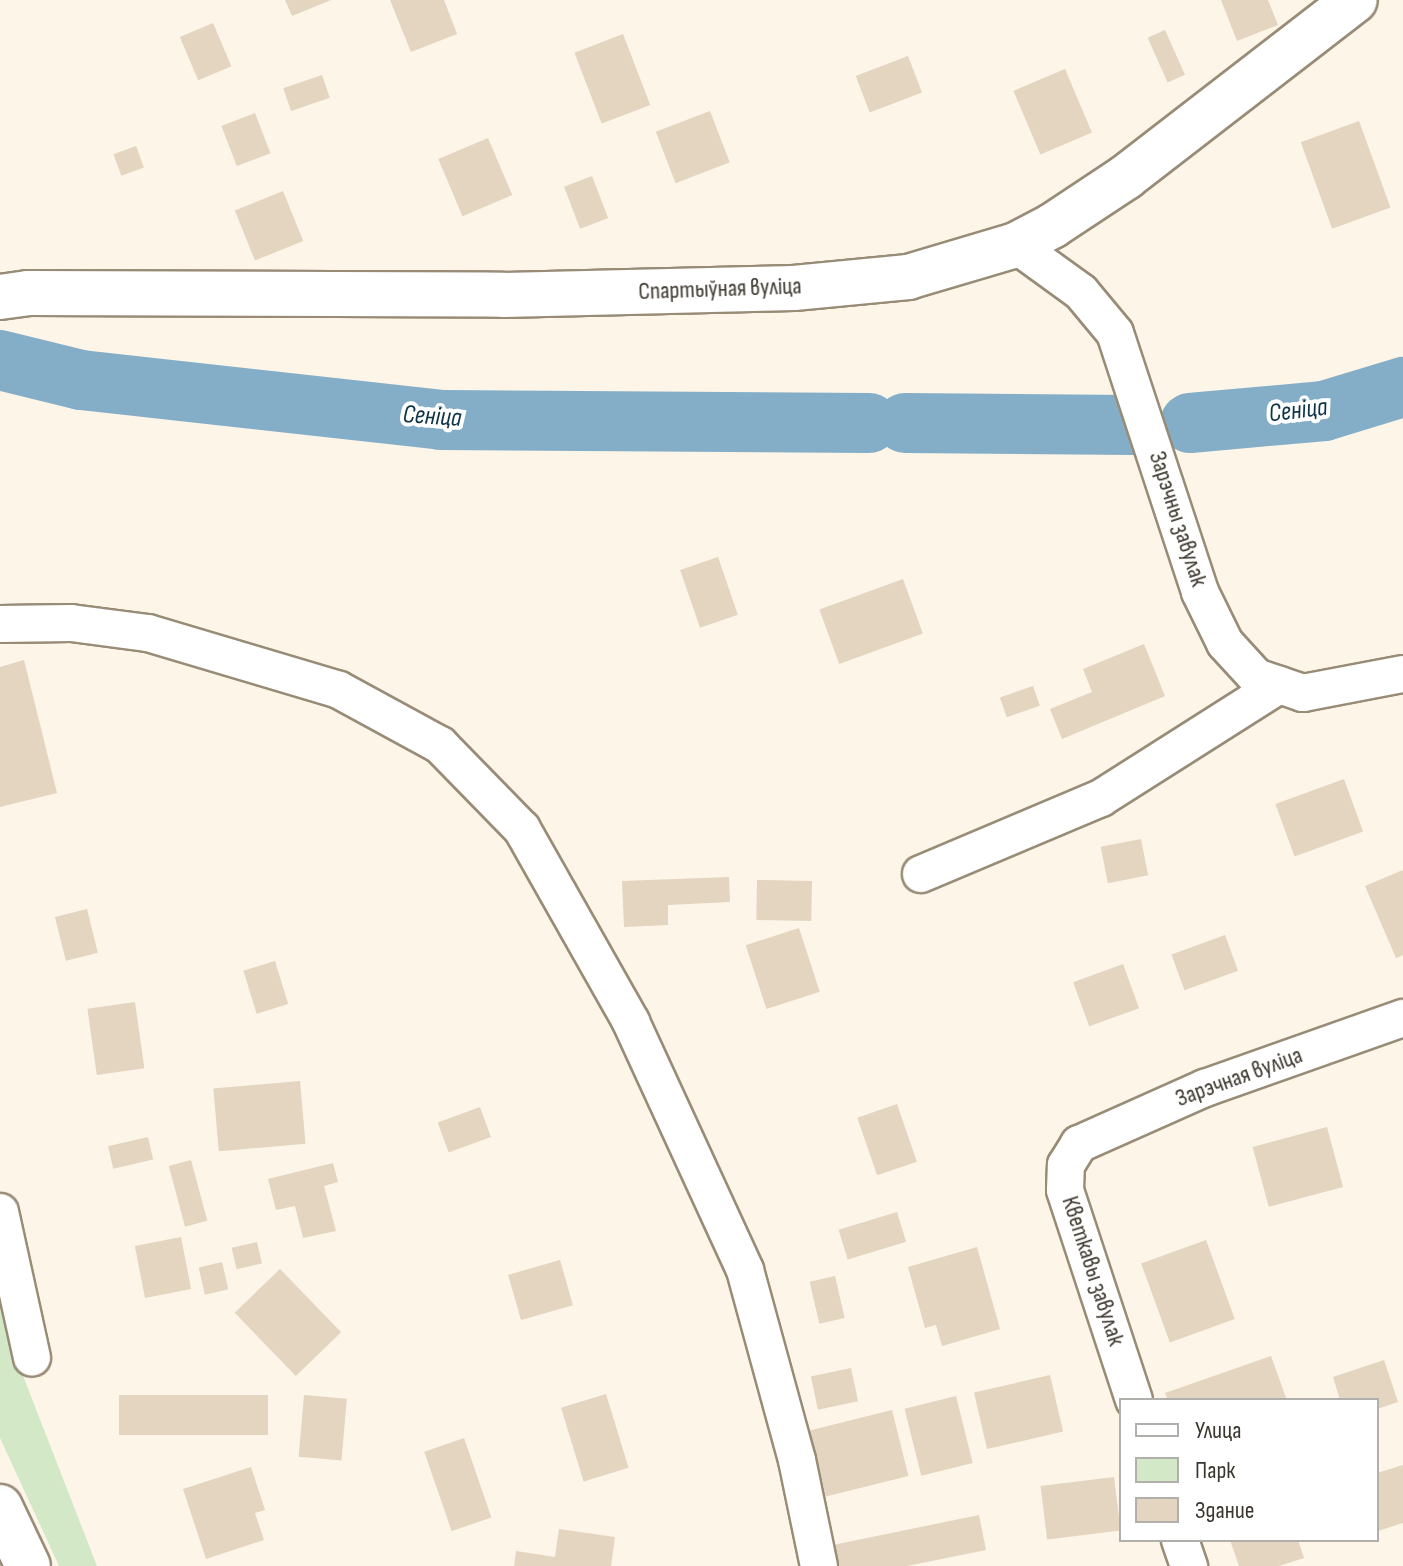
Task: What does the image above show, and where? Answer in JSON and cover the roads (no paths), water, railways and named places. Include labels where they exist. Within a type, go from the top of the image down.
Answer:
[{"type":"main road","name":"Спартыўная вуліца","points":[[0,297],[794,288],[908,277],[1016,245],[1126,177],[1355,0]]},
{"type":"main road","points":[[0,1507],[28,1566]]},
{"type":"street","name":"Зарэчны завулак","points":[[1016,245],[1081,292],[1115,333],[1200,592],[1225,643],[1256,677],[1303,693],[1403,674]]},
{"type":"street","points":[[0,624],[71,623],[148,633],[339,690],[440,745],[522,829],[631,1022],[745,1270],[797,1460],[819,1566]]},
{"type":"street","points":[[921,874],[1101,798],[1279,685]]},
{"type":"street","name":"Зарэчная вуліца","points":[[1079,1144],[1205,1088],[1403,1018]]},
{"type":"street","name":"Кветкавы завулак","points":[[1079,1144],[1066,1165],[1065,1190],[1133,1398]]},
{"type":"street","points":[[0,1212],[32,1358]]},
{"type":"street","points":[[1181,1542],[1189,1566]]},
{"type":"waterway","name":"Сеніца","points":[[0,360],[81,380],[441,420],[869,423]]},
{"type":"waterway","name":"Сеніца","points":[[1190,423],[1324,411],[1403,387]]},
{"type":"waterway","name":"Сеніца","points":[[905,423],[1133,425]]}]
